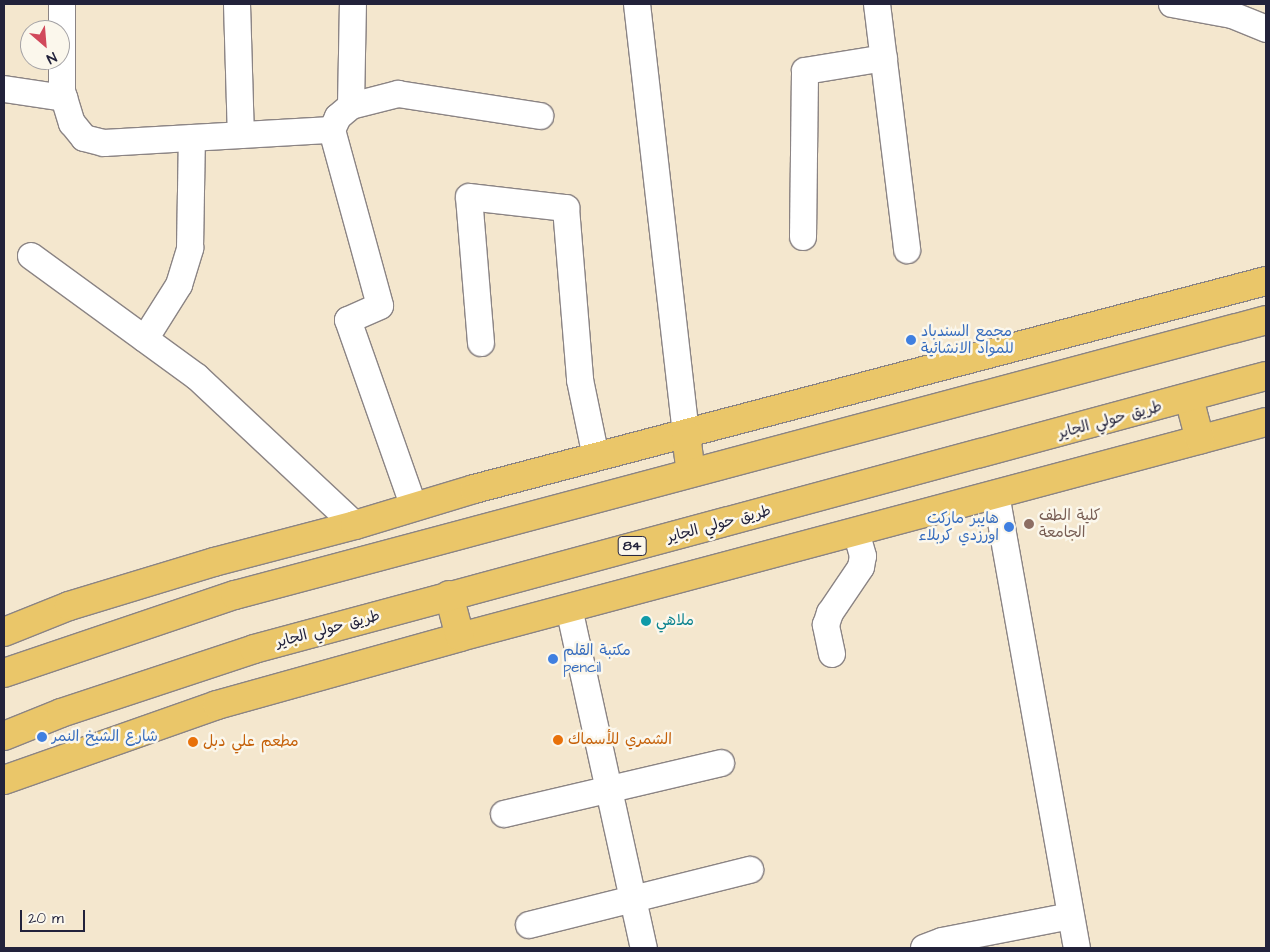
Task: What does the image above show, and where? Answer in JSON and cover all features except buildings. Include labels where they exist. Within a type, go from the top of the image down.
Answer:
[{"type":"main road","points":[[4,632],[69,606],[214,562],[355,525],[596,457],[1266,280]]},
{"type":"main road","points":[[4,673],[235,595],[1266,320]]},
{"type":"main road","name":"طريق حولي الجاير","points":[[4,736],[190,668],[449,596],[1266,376]]},
{"type":"main road","points":[[1189,398],[1200,440]]},
{"type":"main road","points":[[4,780],[217,705],[460,637],[1266,422]]},
{"type":"main road","points":[[686,434],[691,473]]},
{"type":"main road","points":[[449,596],[460,637]]},
{"type":"street","points":[[62,4],[64,98],[72,123],[84,138],[104,143],[332,130]]},
{"type":"street","points":[[237,4],[241,135]]},
{"type":"street","points":[[351,106],[353,4]]},
{"type":"street","points":[[637,4],[686,434]]},
{"type":"street","points":[[877,4],[907,250]]},
{"type":"street","points":[[1172,4],[1232,16],[1266,29]]},
{"type":"street","points":[[804,237],[805,71],[884,58]]},
{"type":"street","points":[[4,89],[64,98]]},
{"type":"street","points":[[414,507],[348,320],[380,306],[332,130],[338,117],[351,106],[398,94],[540,116]]},
{"type":"street","points":[[145,339],[179,285],[190,248],[192,138]]},
{"type":"street","points":[[481,344],[469,197],[566,208],[580,380],[596,457]]},
{"type":"street","points":[[31,256],[197,378],[355,525]]},
{"type":"street","points":[[996,494],[1077,948]]},
{"type":"street","points":[[832,654],[826,636],[828,619],[861,567],[863,556],[856,532]]},
{"type":"street","points":[[569,608],[644,948]]},
{"type":"street","points":[[504,814],[721,764]]},
{"type":"street","points":[[529,925],[750,870]]},
{"type":"street","points":[[924,948],[942,941],[1071,916]]},
{"type":"place","name":"مجمع السندباد للمواد الانشائية","points":[[911,340]]},
{"type":"place","name":"كلية الطف الجامعة","points":[[1029,524]]},
{"type":"place","name":"هايبر ماركت اورزدي كربلاء","points":[[1009,527]]},
{"type":"place","name":"ملاهي","points":[[646,621]]},
{"type":"place","name":"مكتبة القلم pencil","points":[[553,659]]},
{"type":"place","name":"شارع الشيخ النمر","points":[[42,737]]},
{"type":"place","name":"الشمري للأسماك","points":[[558,740]]},
{"type":"place","name":"مطعم علي دبل","points":[[193,742]]}]
